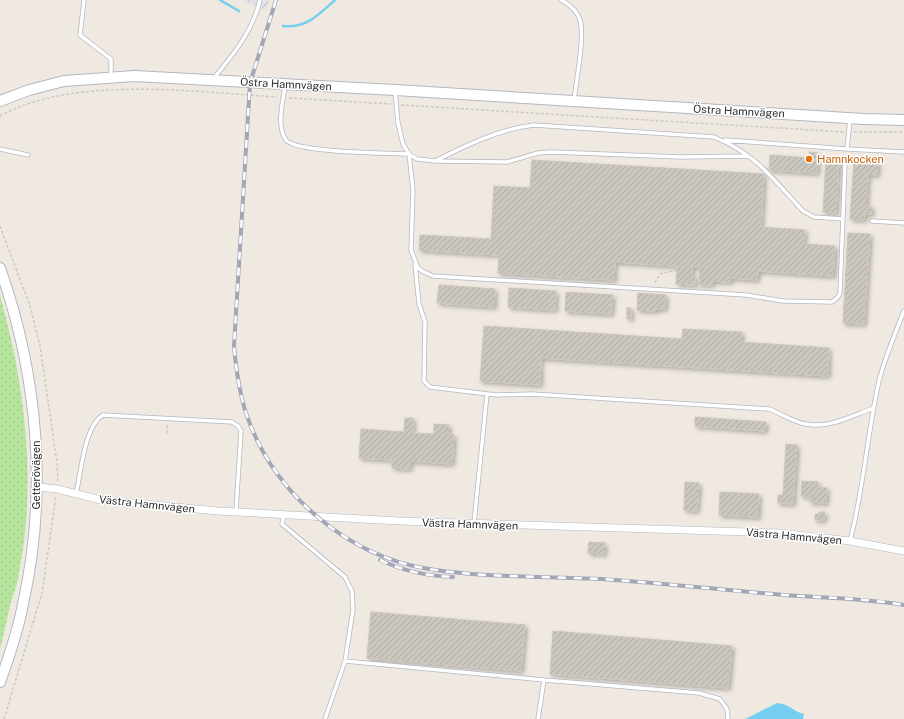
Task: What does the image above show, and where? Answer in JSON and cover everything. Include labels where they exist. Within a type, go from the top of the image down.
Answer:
[{"type":"street","name":"Östra Hamnvägen","points":[[0,101],[30,90],[64,81],[111,76],[395,90],[574,102],[904,120]]},
{"type":"street","name":"Getterövägen","points":[[0,268],[12,302],[26,357],[34,416],[38,487],[35,532],[23,604],[0,682]]},
{"type":"street","name":"Västra Hamnvägen","points":[[38,487],[57,489],[112,502],[236,512],[474,524],[780,533],[850,541],[904,552]]},
{"type":"lane","points":[[84,0],[80,35],[111,59],[111,76]]},
{"type":"lane","points":[[212,80],[244,40],[260,0]]},
{"type":"lane","points":[[561,0],[570,6],[576,13],[581,27],[574,102]]},
{"type":"lane","points":[[285,85],[282,115],[284,134],[286,140],[297,146],[409,154],[418,159],[435,161],[507,162],[538,153],[552,152],[674,157],[750,156]]},
{"type":"lane","points":[[395,90],[400,134],[403,144],[409,154],[413,190],[410,250],[414,263],[419,304],[425,322],[424,380],[430,387],[487,394],[532,394],[759,408],[769,409],[806,424],[821,426],[874,408]]},
{"type":"lane","points":[[847,149],[850,118]]},
{"type":"lane","points":[[435,161],[487,138],[516,128],[534,125],[705,135],[723,140],[904,152]]},
{"type":"lane","points":[[723,140],[750,156],[764,168],[808,215],[844,219]]},
{"type":"lane","points":[[0,149],[28,155]]},
{"type":"lane","points":[[414,263],[422,271],[428,274],[444,277],[746,295],[782,301],[832,302],[840,293],[846,164]]},
{"type":"lane","points":[[872,221],[904,223]]},
{"type":"lane","points":[[850,541],[859,509],[874,408],[888,350],[904,312]]},
{"type":"lane","points":[[474,524],[487,394]]},
{"type":"lane","points":[[76,494],[87,441],[94,425],[100,417],[107,414],[232,422],[238,426],[241,431],[236,512]]},
{"type":"lane","points":[[284,515],[282,524],[345,577],[352,591],[353,610],[346,661],[325,719]]},
{"type":"lane","points":[[346,661],[365,664],[699,693],[720,699],[727,709],[728,719]]},
{"type":"lane","points":[[538,719],[544,680]]},
{"type":"path","points":[[0,116],[47,99],[67,94],[145,89],[849,132],[904,132]]},
{"type":"path","points":[[654,289],[655,281],[660,274],[676,270]]},
{"type":"path","points":[[167,433],[168,418]]},
{"type":"shaded area","points":[[242,0],[269,0],[266,11]]},
{"type":"green space","points":[[0,295],[9,329],[22,398],[26,433],[27,503],[24,538],[17,584],[11,602],[0,649]]},
{"type":"water","points":[[777,703],[804,714],[803,719],[745,719]]},
{"type":"building","points":[[809,152],[818,153],[817,173],[769,170],[770,155],[809,158]]},
{"type":"building","points":[[826,159],[839,159],[836,213],[823,212]]},
{"type":"building","points":[[532,160],[764,174],[761,227],[805,230],[804,244],[835,246],[833,276],[758,271],[757,280],[730,278],[730,282],[712,281],[712,285],[699,284],[700,267],[692,267],[692,276],[695,276],[695,285],[676,284],[677,266],[615,262],[614,280],[498,273],[499,255],[419,250],[420,235],[491,239],[494,186],[530,188]]},
{"type":"building","points":[[854,160],[878,162],[877,175],[868,174],[866,206],[872,207],[871,214],[865,214],[864,220],[850,219]]},
{"type":"building","points":[[848,233],[870,234],[864,324],[843,323]]},
{"type":"building","points":[[439,285],[495,289],[494,307],[437,303]]},
{"type":"building","points":[[509,288],[556,291],[555,310],[508,307]]},
{"type":"building","points":[[566,292],[613,295],[611,314],[565,311]]},
{"type":"building","points":[[638,293],[666,295],[665,309],[656,309],[655,311],[637,310]]},
{"type":"building","points":[[627,308],[631,308],[631,319],[627,319]]},
{"type":"building","points":[[484,326],[682,339],[683,329],[742,332],[741,342],[829,348],[828,376],[541,358],[540,385],[480,381]]},
{"type":"building","points":[[695,417],[766,422],[765,431],[695,426]]},
{"type":"building","points":[[405,418],[413,418],[413,433],[434,434],[434,424],[449,425],[448,434],[454,435],[452,464],[410,461],[410,469],[392,468],[392,460],[359,458],[361,429],[404,432]]},
{"type":"building","points":[[786,444],[797,445],[793,504],[778,503],[778,495],[783,495]]},
{"type":"building","points":[[802,481],[818,482],[818,487],[827,488],[826,503],[810,502],[810,497],[801,496]]},
{"type":"building","points":[[685,482],[699,483],[697,511],[684,510]]},
{"type":"building","points":[[720,492],[759,494],[758,517],[719,515]]},
{"type":"building","points":[[819,512],[825,512],[824,520],[815,520],[815,514],[819,514]]},
{"type":"building","points":[[589,542],[605,543],[604,554],[588,553]]},
{"type":"building","points":[[371,612],[525,625],[521,671],[367,658]]},
{"type":"building","points":[[553,631],[732,646],[728,688],[550,674]]},
{"type":"waterway","points":[[220,0],[239,11]]},
{"type":"waterway","points":[[283,26],[305,23],[318,15],[335,0]]},
{"type":"railway","points":[[276,0],[250,83],[234,346],[241,396],[246,413],[258,442],[274,469],[293,494],[316,516],[341,535],[369,550],[398,562],[429,569],[471,574],[601,579],[904,605]]},
{"type":"railway","points":[[380,560],[415,572],[453,577]]},
{"type":"place","name":"Hamnkocken","points":[[809,159]]}]
